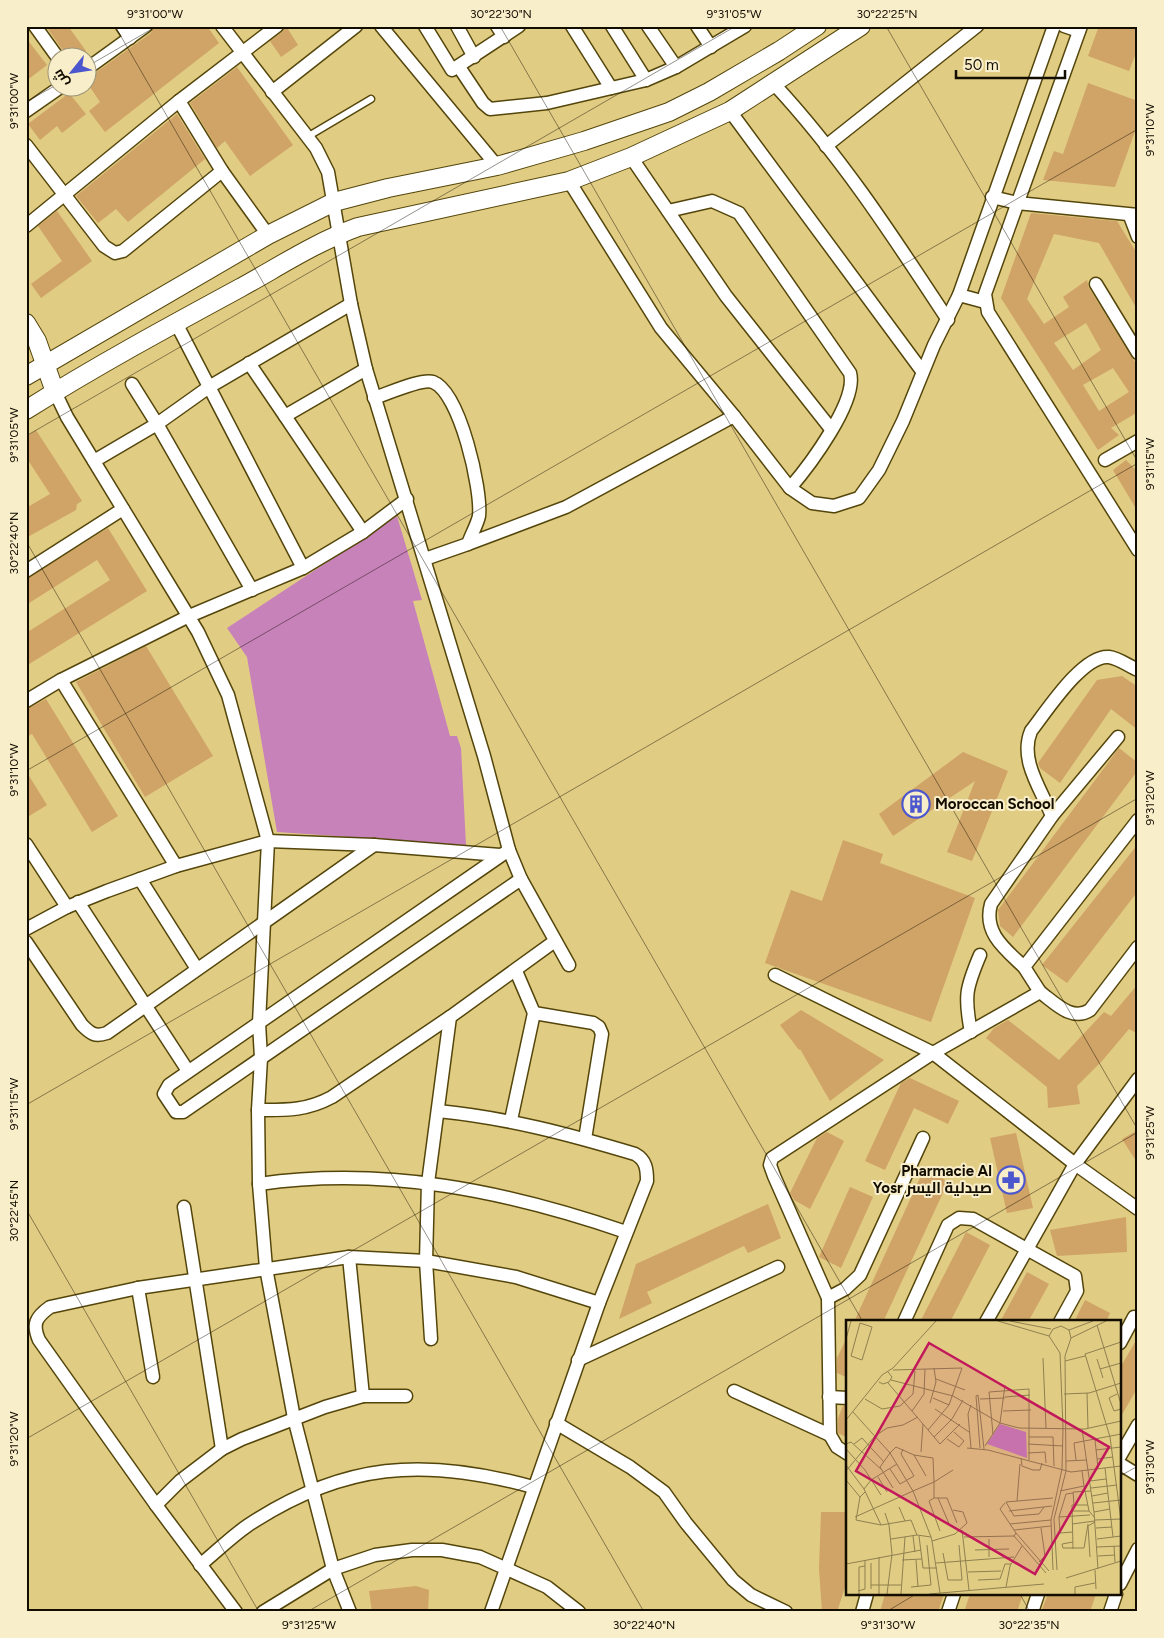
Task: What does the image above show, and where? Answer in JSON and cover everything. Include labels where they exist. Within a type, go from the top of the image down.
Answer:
[{"type":"street","points":[[35,26],[51,48]]},
{"type":"street","points":[[122,26],[130,38]]},
{"type":"street","points":[[98,61],[146,26]]},
{"type":"street","points":[[222,26],[307,137],[325,166],[334,202],[351,304],[366,369],[484,756],[505,853],[569,964]]},
{"type":"street","points":[[26,226],[179,101],[243,54],[277,26]]},
{"type":"street","points":[[272,92],[356,26]]},
{"type":"street","points":[[380,26],[497,166]]},
{"type":"street","points":[[425,26],[452,70],[474,57],[500,32],[519,26]]},
{"type":"street","points":[[457,26],[474,57]]},
{"type":"street","points":[[572,26],[611,88]]},
{"type":"street","points":[[612,26],[646,80]]},
{"type":"street","points":[[648,26],[676,67]]},
{"type":"street","points":[[697,26],[711,47]]},
{"type":"street","points":[[460,66],[483,103],[492,110],[547,103],[646,80],[676,67],[745,26]]},
{"type":"street","points":[[26,376],[268,235],[334,202],[388,188],[497,166],[584,142],[669,112],[725,83],[817,26]]},
{"type":"street","points":[[26,410],[304,250],[358,227],[569,181],[631,157],[730,110],[774,84],[861,26]]},
{"type":"street","points":[[826,146],[976,26]]},
{"type":"street","points":[[569,181],[661,328],[734,416],[790,488],[812,503],[834,506],[859,498],[879,470],[902,421],[922,371],[959,295],[992,197],[1054,26]]},
{"type":"street","points":[[1064,26],[1080,29],[985,294],[985,302],[988,312],[1138,550]]},
{"type":"street","points":[[774,84],[802,114],[867,197],[948,320]]},
{"type":"street","points":[[26,111],[48,96]]},
{"type":"street","points":[[179,101],[222,171],[268,235]]},
{"type":"street","points":[[730,110],[922,371]]},
{"type":"street","points":[[26,144],[104,246],[117,253],[123,251],[163,216],[222,171]]},
{"type":"street","points":[[631,157],[726,296],[831,429]]},
{"type":"street","points":[[992,197],[1017,203],[1134,215],[1138,237]]},
{"type":"street","points":[[668,211],[712,201],[739,213],[850,373],[852,382],[849,398],[805,470],[790,488]]},
{"type":"street","points":[[1096,284],[1138,353]]},
{"type":"street","points":[[959,295],[985,302]]},
{"type":"street","points":[[94,461],[157,424],[209,387],[351,304]]},
{"type":"street","points":[[26,323],[46,364],[55,392],[67,417],[206,648],[228,694],[268,841],[259,1023],[258,1110],[259,1184],[266,1268],[294,1418],[333,1569],[350,1612]]},
{"type":"street","points":[[176,323],[303,568]]},
{"type":"street","points":[[249,363],[363,532]]},
{"type":"street","points":[[285,416],[366,369]]},
{"type":"street","points":[[374,398],[430,382],[438,385],[452,402],[466,438],[479,508],[478,518],[468,544]]},
{"type":"street","points":[[132,384],[252,590]]},
{"type":"street","points":[[425,559],[566,506],[734,416]]},
{"type":"street","points":[[1105,460],[1138,440]]},
{"type":"street","points":[[26,701],[61,680],[187,617],[303,568],[363,532],[407,499]]},
{"type":"street","points":[[26,571],[123,509]]},
{"type":"street","points":[[1052,816],[1027,758],[1026,742],[1031,731],[1083,667],[1095,660],[1109,657],[1138,670]]},
{"type":"street","points":[[61,680],[176,866]]},
{"type":"street","points":[[1118,737],[1052,816],[991,904],[988,915],[991,931],[1001,945],[1024,967],[1040,992],[1072,1015],[1081,1016],[1090,1010],[1138,948]]},
{"type":"street","points":[[1024,967],[1138,820]]},
{"type":"street","points":[[26,929],[73,905],[140,879],[176,866],[268,841],[505,853]]},
{"type":"street","points":[[26,844],[146,1004],[188,1071]]},
{"type":"street","points":[[26,942],[82,1025],[90,1034],[98,1036],[107,1033],[374,845]]},
{"type":"street","points":[[505,853],[169,1084],[164,1094],[176,1112],[180,1114],[521,879]]},
{"type":"street","points":[[140,879],[197,969]]},
{"type":"street","points":[[258,1110],[298,1110],[315,1106],[450,1017],[555,941]]},
{"type":"street","points":[[971,1032],[966,1006],[966,988],[980,954]]},
{"type":"street","points":[[511,1120],[534,1013],[516,971]]},
{"type":"street","points":[[775,974],[933,1053],[1075,1164],[1138,1209]]},
{"type":"street","points":[[846,1453],[837,1447],[830,1435],[828,1298],[774,1176],[770,1165],[772,1158],[933,1053],[1040,992]]},
{"type":"street","points":[[534,1013],[593,1023],[602,1034],[585,1139]]},
{"type":"street","points":[[431,1339],[426,1261],[428,1183],[450,1017]]},
{"type":"street","points":[[987,1320],[1025,1249],[1075,1164],[1138,1079]]},
{"type":"street","points":[[438,1111],[511,1120],[585,1139],[635,1154],[642,1158],[647,1169],[647,1181],[578,1360],[491,1612]]},
{"type":"street","points":[[828,1298],[846,1289],[860,1275],[923,1138]]},
{"type":"street","points":[[259,1184],[298,1178],[368,1178],[428,1183],[484,1191],[574,1214],[626,1232]]},
{"type":"street","points":[[184,1207],[222,1449]]},
{"type":"street","points":[[905,1320],[948,1225],[959,1218],[973,1219],[1075,1276],[1076,1291],[1061,1320]]},
{"type":"street","points":[[236,1612],[156,1505],[39,1340],[35,1330],[35,1323],[39,1314],[50,1307],[138,1288],[349,1257],[426,1261],[516,1277],[599,1303]]},
{"type":"street","points":[[349,1257],[363,1396]]},
{"type":"street","points":[[578,1360],[778,1267]]},
{"type":"street","points":[[138,1288],[153,1377]]},
{"type":"street","points":[[1122,1339],[1134,1317]]},
{"type":"street","points":[[734,1391],[830,1435]]},
{"type":"street","points":[[156,1505],[180,1481],[222,1449],[294,1418],[363,1396],[406,1396]]},
{"type":"street","points":[[829,1397],[846,1398]]},
{"type":"street","points":[[556,1424],[630,1467],[664,1492],[686,1524],[733,1580],[751,1595],[786,1612]]},
{"type":"street","points":[[1122,1452],[1138,1424]]},
{"type":"street","points":[[1122,1465],[1138,1475]]},
{"type":"street","points":[[200,1564],[246,1526],[313,1490],[366,1473],[426,1468],[479,1473],[533,1487]]},
{"type":"street","points":[[1122,1580],[1138,1549]]},
{"type":"street","points":[[263,1612],[333,1569],[376,1555],[412,1550],[442,1550],[480,1557],[507,1569],[547,1588],[579,1612]]},
{"type":"street","points":[[862,1612],[867,1596]]},
{"type":"street","points":[[948,1612],[953,1596]]},
{"type":"street","points":[[1032,1612],[1037,1596]]},
{"type":"street","points":[[1110,1612],[1115,1596]]},
{"type":"lane","points":[[307,137],[370,99]]},
{"type":"shaded area","points":[[397,516],[422,600],[413,601],[450,736],[457,736],[461,748],[466,845],[277,832],[247,657],[227,628]]},
{"type":"building","points":[[46,26],[68,26],[84,48],[61,48]]},
{"type":"building","points":[[154,26],[207,26],[219,43],[105,132],[89,111],[100,102],[97,98],[98,71],[151,33]]},
{"type":"building","points":[[286,26],[298,45],[281,57],[270,41],[282,32]]},
{"type":"building","points":[[1099,26],[1138,26],[1138,48],[1129,71],[1088,56]]},
{"type":"building","points":[[26,38],[47,65],[26,81]]},
{"type":"building","points":[[237,67],[293,145],[250,176],[225,141],[217,148],[190,103]]},
{"type":"building","points":[[1088,83],[1138,101],[1138,123],[1115,187],[1043,180],[1054,151],[1063,154]]},
{"type":"building","points":[[62,98],[73,98],[86,114],[62,133],[57,126],[40,140],[28,124]]},
{"type":"building","points":[[177,114],[205,159],[128,222],[116,209],[98,223],[76,196]]},
{"type":"building","points":[[57,211],[92,261],[41,298],[31,284],[62,261],[38,226]]},
{"type":"building","points":[[1031,213],[1117,221],[1138,255],[1138,311],[1099,243],[1054,234],[1027,299],[1044,324],[1069,307],[1063,297],[1087,280],[1089,288],[1138,367],[1138,412],[1111,428],[1119,435],[1098,450],[1001,298]],"holes":[[[1086,323],[1101,350],[1073,370],[1054,343]],[[1113,368],[1129,392],[1099,411],[1083,385]]]},
{"type":"building","points":[[36,430],[82,501],[77,504],[76,510],[26,538],[26,508],[50,494],[26,457],[26,437]]},
{"type":"building","points":[[1126,460],[1138,472],[1138,512],[1113,470]]},
{"type":"building","points":[[108,528],[147,591],[26,666],[26,633],[110,580],[97,560],[26,605],[26,579]]},
{"type":"building","points":[[146,646],[213,756],[145,797],[76,682]]},
{"type":"building","points":[[1122,676],[1138,687],[1138,730],[1111,709],[1060,783],[1040,768],[1038,763],[1097,680]]},
{"type":"building","points":[[46,699],[118,816],[92,832],[32,734],[26,737],[26,709]]},
{"type":"building","points":[[1119,748],[1138,763],[1138,770],[1013,937],[1000,926],[998,910]]},
{"type":"building","name":"Moroccan School","points":[[963,752],[1008,771],[972,861],[947,852],[975,781],[893,836],[879,814]]},
{"type":"building","points":[[26,771],[47,805],[26,818]]},
{"type":"building","points":[[843,840],[883,854],[880,863],[975,898],[931,1022],[765,963],[791,890],[822,901]]},
{"type":"building","points":[[1138,844],[1138,891],[1067,983],[1042,965]]},
{"type":"building","points":[[1138,984],[1138,1034],[1129,1029],[1102,1061],[1077,1086],[1080,1104],[1048,1108],[1047,1087],[986,1038],[994,1028],[1008,1020],[1059,1060],[1104,1012],[1111,1016]]},
{"type":"building","points":[[801,1010],[884,1060],[830,1101],[800,1049],[780,1025]]},
{"type":"building","points":[[910,1078],[959,1101],[948,1124],[914,1108],[885,1170],[865,1161],[901,1083]]},
{"type":"building","points":[[1138,1130],[1138,1164],[1122,1139]]},
{"type":"building","points":[[827,1132],[844,1141],[810,1209],[794,1200],[790,1193],[817,1138]]},
{"type":"building","points":[[1016,1133],[1033,1208],[1007,1213],[990,1138]]},
{"type":"building","points":[[925,1167],[948,1182],[884,1320],[855,1320]]},
{"type":"building","points":[[850,1187],[873,1197],[841,1268],[819,1257]]},
{"type":"building","points":[[768,1204],[781,1238],[748,1253],[744,1246],[647,1292],[652,1303],[619,1319],[636,1264]]},
{"type":"building","points":[[1126,1217],[1127,1252],[1057,1256],[1050,1230]]},
{"type":"building","points":[[966,1232],[990,1245],[951,1320],[921,1320]]},
{"type":"building","points":[[1027,1272],[1049,1284],[1029,1320],[1001,1320]]},
{"type":"building","points":[[1085,1300],[1110,1313],[1107,1320],[1075,1320]]},
{"type":"building","points":[[1138,1337],[1138,1387],[1122,1415],[1122,1365]]},
{"type":"building","points":[[846,1339],[846,1377],[837,1373],[837,1358]]},
{"type":"building","points":[[843,1406],[846,1406],[846,1437],[838,1433],[838,1418]]},
{"type":"building","points":[[821,1512],[846,1512],[846,1584],[837,1612],[822,1612],[819,1569]]},
{"type":"building","points":[[416,1586],[429,1590],[428,1612],[372,1612],[369,1591]]},
{"type":"building","points":[[884,1596],[943,1596],[938,1612],[880,1612]]},
{"type":"building","points":[[969,1596],[1022,1596],[1017,1612],[964,1612]]},
{"type":"building","points":[[1047,1596],[1095,1596],[1090,1612],[1041,1612]]},
{"type":"place","name":"Moroccan School","points":[[916,804]]},
{"type":"place","name":"Pharmacie Al Yosr صيدلية اليسر","points":[[1011,1180]]}]
